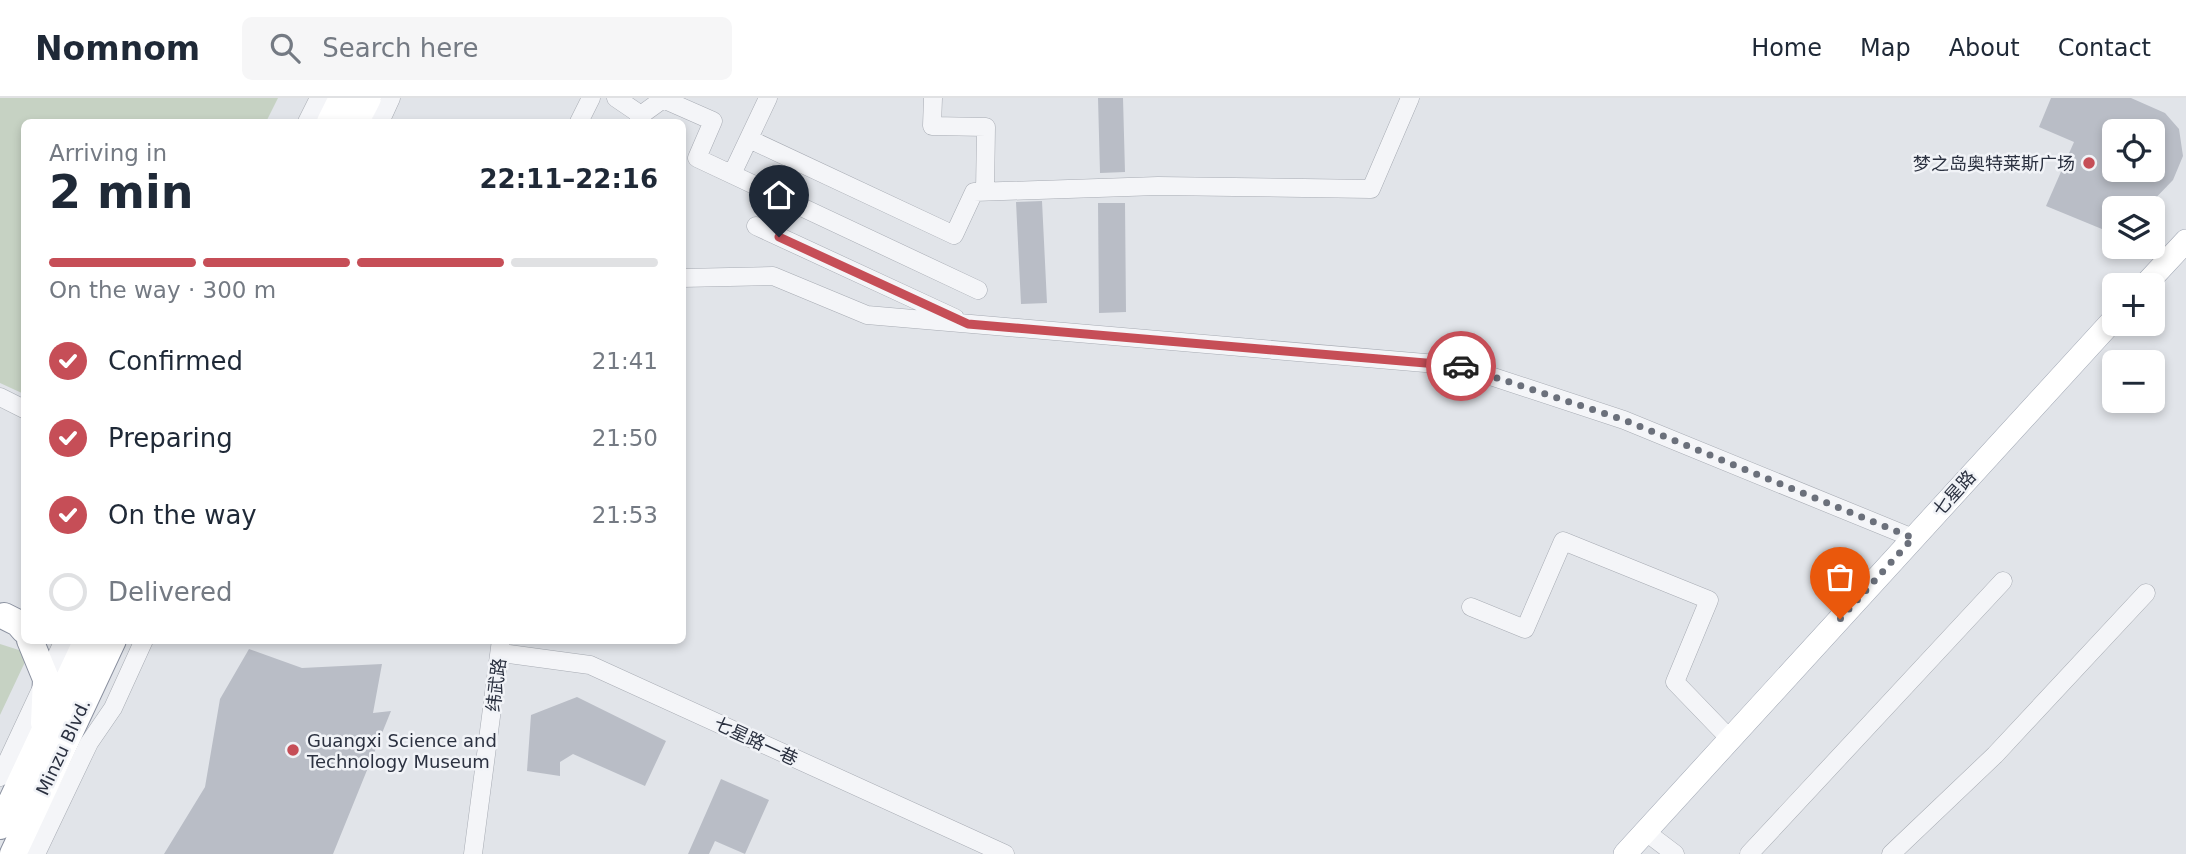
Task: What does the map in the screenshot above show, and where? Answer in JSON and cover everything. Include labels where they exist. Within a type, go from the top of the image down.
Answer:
[{"type":"highway","points":[[332,119],[342,98]]},
{"type":"highway","points":[[358,119],[368,98]]},
{"type":"highway","points":[[32,644],[46,679],[43,735]]},
{"type":"highway","name":"Minzu Blvd.","points":[[18,845],[43,735],[85,644]]},
{"type":"highway","name":"Minzu Blvd.","points":[[18,845],[111,644]]},
{"type":"main road","points":[[2156,273],[2186,240]]},
{"type":"main road","name":"七星路","points":[[1626,854],[2102,332]]},
{"type":"street","points":[[308,119],[319,98]]},
{"type":"street","points":[[381,119],[391,98]]},
{"type":"street","points":[[580,119],[590,98]]},
{"type":"street","points":[[616,98],[640,119],[663,99],[713,121],[697,158],[978,290]]},
{"type":"street","points":[[732,174],[768,98]]},
{"type":"street","points":[[933,98],[932,126],[986,127],[985,192]]},
{"type":"street","points":[[749,139],[954,235],[974,192],[1158,186],[1371,189],[1410,98]]},
{"type":"street","points":[[756,226],[968,324]]},
{"type":"street","points":[[686,278],[774,276],[867,315],[1461,366],[1624,420],[1913,538]]},
{"type":"street","points":[[0,397],[21,408]]},
{"type":"street","points":[[1471,607],[1525,629],[1563,541],[1709,600],[1675,682],[1730,739]]},
{"type":"street","points":[[1749,854],[2003,581]]},
{"type":"street","points":[[1891,854],[1995,755],[2146,593]]},
{"type":"street","points":[[0,777],[62,644]]},
{"type":"street","points":[[18,845],[113,708],[142,644]]},
{"type":"street","name":"纬武路","points":[[473,854],[500,647]]},
{"type":"street","name":"七星路一巷","points":[[500,647],[590,665],[1004,854]]},
{"type":"street","points":[[1646,832],[1675,854]]},
{"type":"green space","points":[[0,98],[278,98],[268,119],[21,119],[21,393],[0,383]]},
{"type":"green space","points":[[0,644],[22,651],[25,662],[0,715]]},
{"type":"building","points":[[1098,98],[1123,98],[1125,172],[1100,173]]},
{"type":"building","name":"梦之岛奥特莱斯广场","points":[[2051,98],[2131,98],[2165,113],[2179,129],[2183,156],[2173,180],[2158,196],[2102,196],[2102,229],[2046,206],[2074,142],[2039,127]]},
{"type":"building","points":[[1042,201],[1047,303],[1021,304],[1016,202]]},
{"type":"building","points":[[1098,203],[1125,203],[1126,312],[1099,313]]},
{"type":"building","name":"Guangxi Science and Technology Museum","points":[[249,649],[302,668],[382,664],[373,713],[391,711],[333,854],[164,854],[205,787],[220,699]]},
{"type":"building","points":[[577,697],[666,741],[645,786],[573,754],[560,762],[560,776],[527,771],[531,715]]},
{"type":"building","points":[[721,779],[769,800],[745,854],[715,841],[709,854],[688,854]]},
{"type":"way so far","points":[[1461,366],[1624,420],[1913,538],[1840,619]]},
{"type":"place","name":"梦之岛奥特莱斯广场","points":[[2089,163]]},
{"type":"place","name":"Guangxi Science and Technology Museum","points":[[293,750]]},
{"type":"route","points":[[779,237],[968,324],[1461,366]]}]
